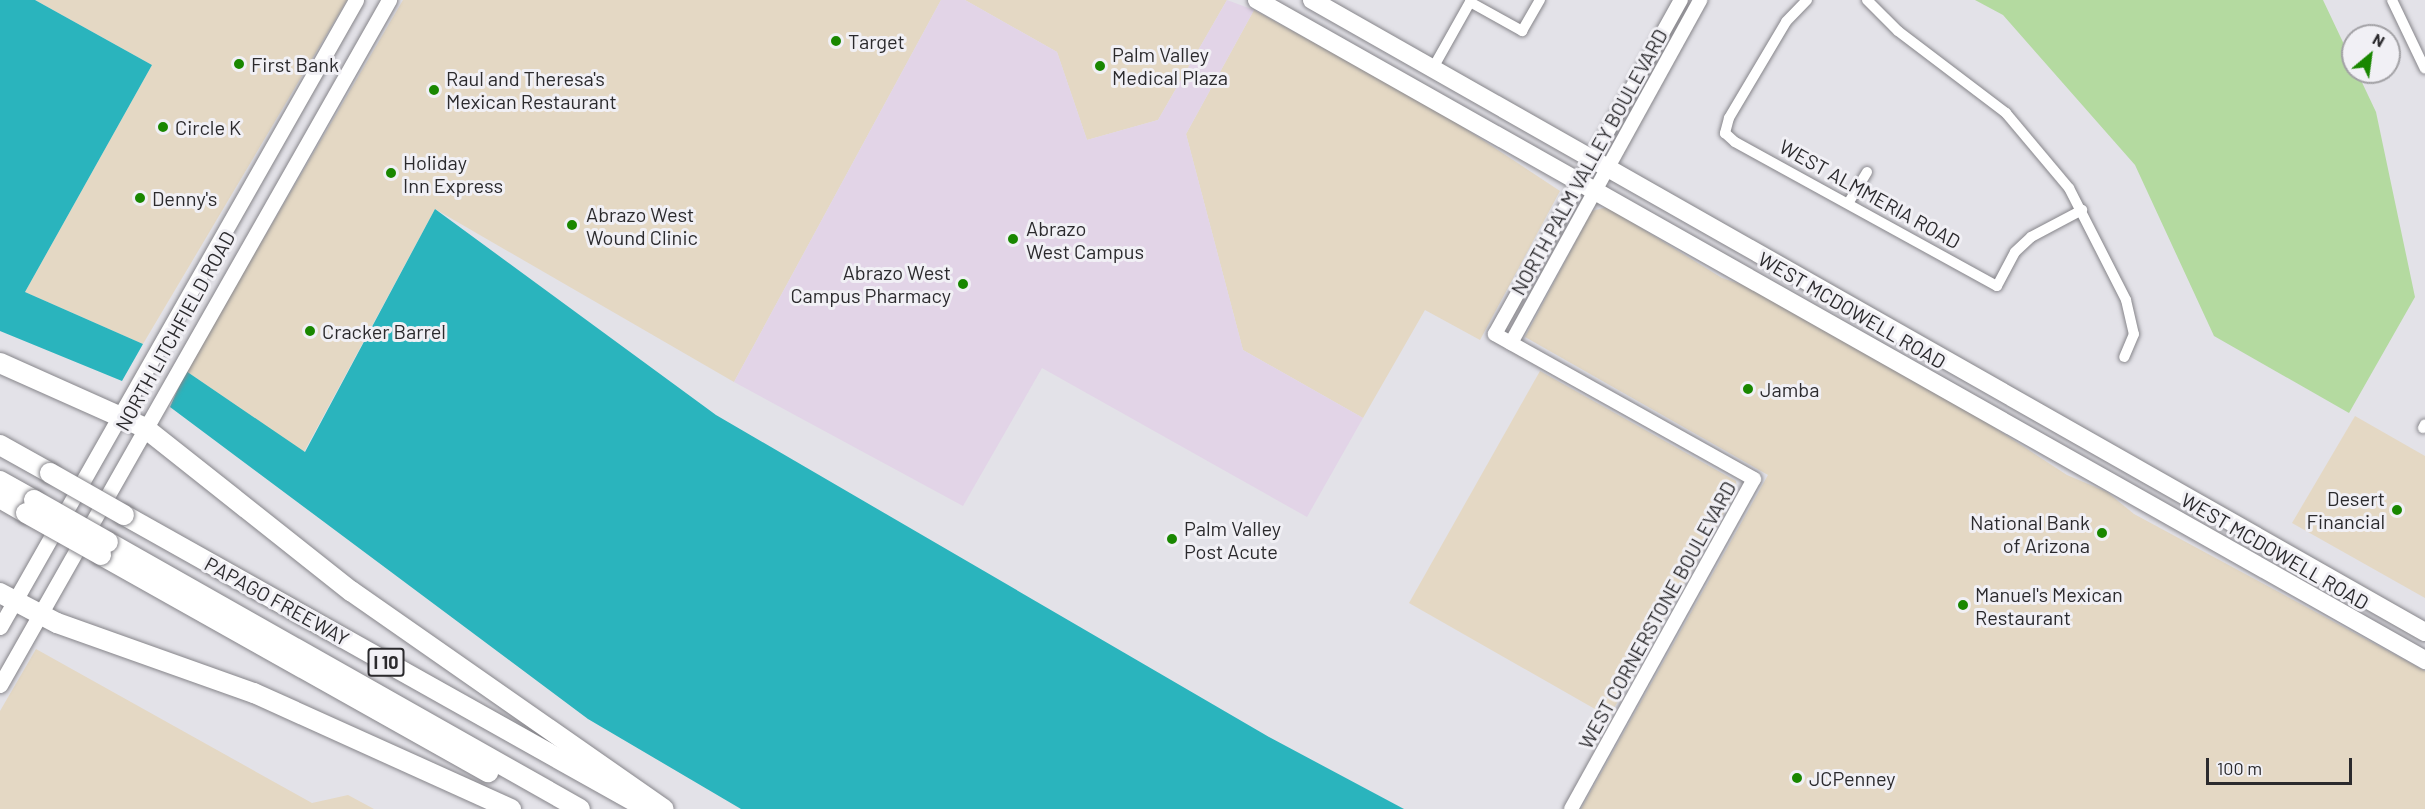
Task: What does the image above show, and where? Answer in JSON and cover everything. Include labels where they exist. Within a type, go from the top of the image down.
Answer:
[{"type":"highway","points":[[0,363],[119,414],[145,428],[351,591],[664,809]]},
{"type":"highway","name":"PAPAGO FREEWAY","points":[[0,445],[648,809]]},
{"type":"highway","points":[[0,481],[30,507]]},
{"type":"highway","name":"I 10","points":[[0,498],[30,507],[105,548],[553,809]]},
{"type":"highway","points":[[105,548],[580,809]]},
{"type":"highway","points":[[7,597],[39,616],[254,693],[511,809]]},
{"type":"main road","name":"NORTH LITCHFIELD ROAD","points":[[0,627],[7,597],[119,414],[356,0]]},
{"type":"main road","name":"NORTH LITCHFIELD ROAD","points":[[0,685],[389,0]]},
{"type":"main road","name":"WEST MCDOWELL ROAD","points":[[1257,0],[2425,660]]},
{"type":"main road","name":"WEST MCDOWELL ROAD","points":[[1312,0],[2425,632]]},
{"type":"main road","points":[[2092,472],[2105,449]]},
{"type":"street","points":[[1433,68],[1470,2],[1522,31],[1540,0]]},
{"type":"street","name":"NORTH PALM VALLEY BOULEVARD","points":[[1511,343],[1596,191],[1600,162],[1681,0]]},
{"type":"street","name":"NORTH PALM VALLEY BOULEVARD","points":[[1495,334],[1579,181],[1600,162],[1700,0]]},
{"type":"street","name":"WEST ALMMERIA ROAD","points":[[1807,0],[1775,40],[1725,133],[1997,286],[2015,252],[2031,237],[2082,210]]},
{"type":"street","points":[[1867,0],[1898,31],[2006,113],[2082,210],[2126,300],[2134,334],[2124,357]]},
{"type":"street","points":[[2392,0],[2425,69]]},
{"type":"street","points":[[1849,202],[1867,172]]},
{"type":"street","name":"WEST CORNERSTONE BOULEVARD","points":[[1495,334],[1755,479],[1571,809]]},
{"type":"shaded area","points":[[35,0],[347,0],[143,344],[25,292],[152,65]]},
{"type":"shaded area","points":[[403,0],[941,0],[734,382],[435,209],[304,452],[186,371]]},
{"type":"shaded area","name":"Abrazo West Campus","points":[[941,0],[965,0],[1057,52],[1087,140],[1158,120],[1227,0],[1254,10],[1186,134],[1243,350],[1363,418],[1307,517],[1042,368],[963,506],[734,382]]},
{"type":"shaded area","points":[[965,0],[1227,0],[1158,120],[1087,140],[1057,52]]},
{"type":"shaded area","points":[[1254,10],[1434,108],[1560,191],[1480,340],[1425,310],[1363,418],[1243,350],[1186,134]]},
{"type":"shaded area","points":[[1607,207],[1722,278],[1746,286],[1972,413],[2067,475],[2107,492],[2134,514],[2425,671],[2425,809],[1581,809],[1768,475],[1525,337],[1592,211]]},
{"type":"shaded area","points":[[1540,371],[1736,481],[1737,490],[1609,717],[1409,603]]},
{"type":"shaded area","points":[[2355,416],[2425,456],[2425,598],[2292,523]]},
{"type":"shaded area","points":[[36,649],[312,803],[348,795],[374,809],[0,809],[0,711]]},
{"type":"green space","points":[[1975,0],[2323,0],[2341,38],[2341,84],[2363,84],[2376,112],[2415,297],[2349,413],[2214,336],[2135,165],[2003,15]]},
{"type":"water","points":[[0,0],[35,0],[152,65],[25,292],[143,344],[122,381],[0,331]]},
{"type":"water","points":[[435,209],[716,415],[1269,737],[1404,809],[741,809],[588,719],[170,407],[186,371],[305,452]]},
{"type":"place","name":"Target","points":[[836,41]]},
{"type":"place","name":"First Bank","points":[[239,64]]},
{"type":"place","name":"Palm Valley Medical Plaza","points":[[1100,66]]},
{"type":"place","name":"Raul and Theresa's Mexican Restaurant","points":[[434,90]]},
{"type":"place","name":"Circle K","points":[[163,127]]},
{"type":"place","name":"Holiday Inn Express","points":[[391,173]]},
{"type":"place","name":"Denny's","points":[[140,198]]},
{"type":"place","name":"Abrazo West Wound Clinic","points":[[572,225]]},
{"type":"place","name":"Abrazo West Campus","points":[[1013,239]]},
{"type":"place","name":"Abrazo West Campus Pharmacy","points":[[963,284]]},
{"type":"place","name":"Cracker Barrel","points":[[310,331]]},
{"type":"place","name":"Jamba","points":[[1748,389]]},
{"type":"place","name":"Desert Financial","points":[[2397,510]]},
{"type":"place","name":"National Bank of Arizona","points":[[2102,533]]},
{"type":"place","name":"Palm Valley Post Acute","points":[[1172,539]]},
{"type":"place","name":"Manuel's Mexican Restaurant","points":[[1963,605]]},
{"type":"place","name":"JCPenney","points":[[1797,778]]}]
